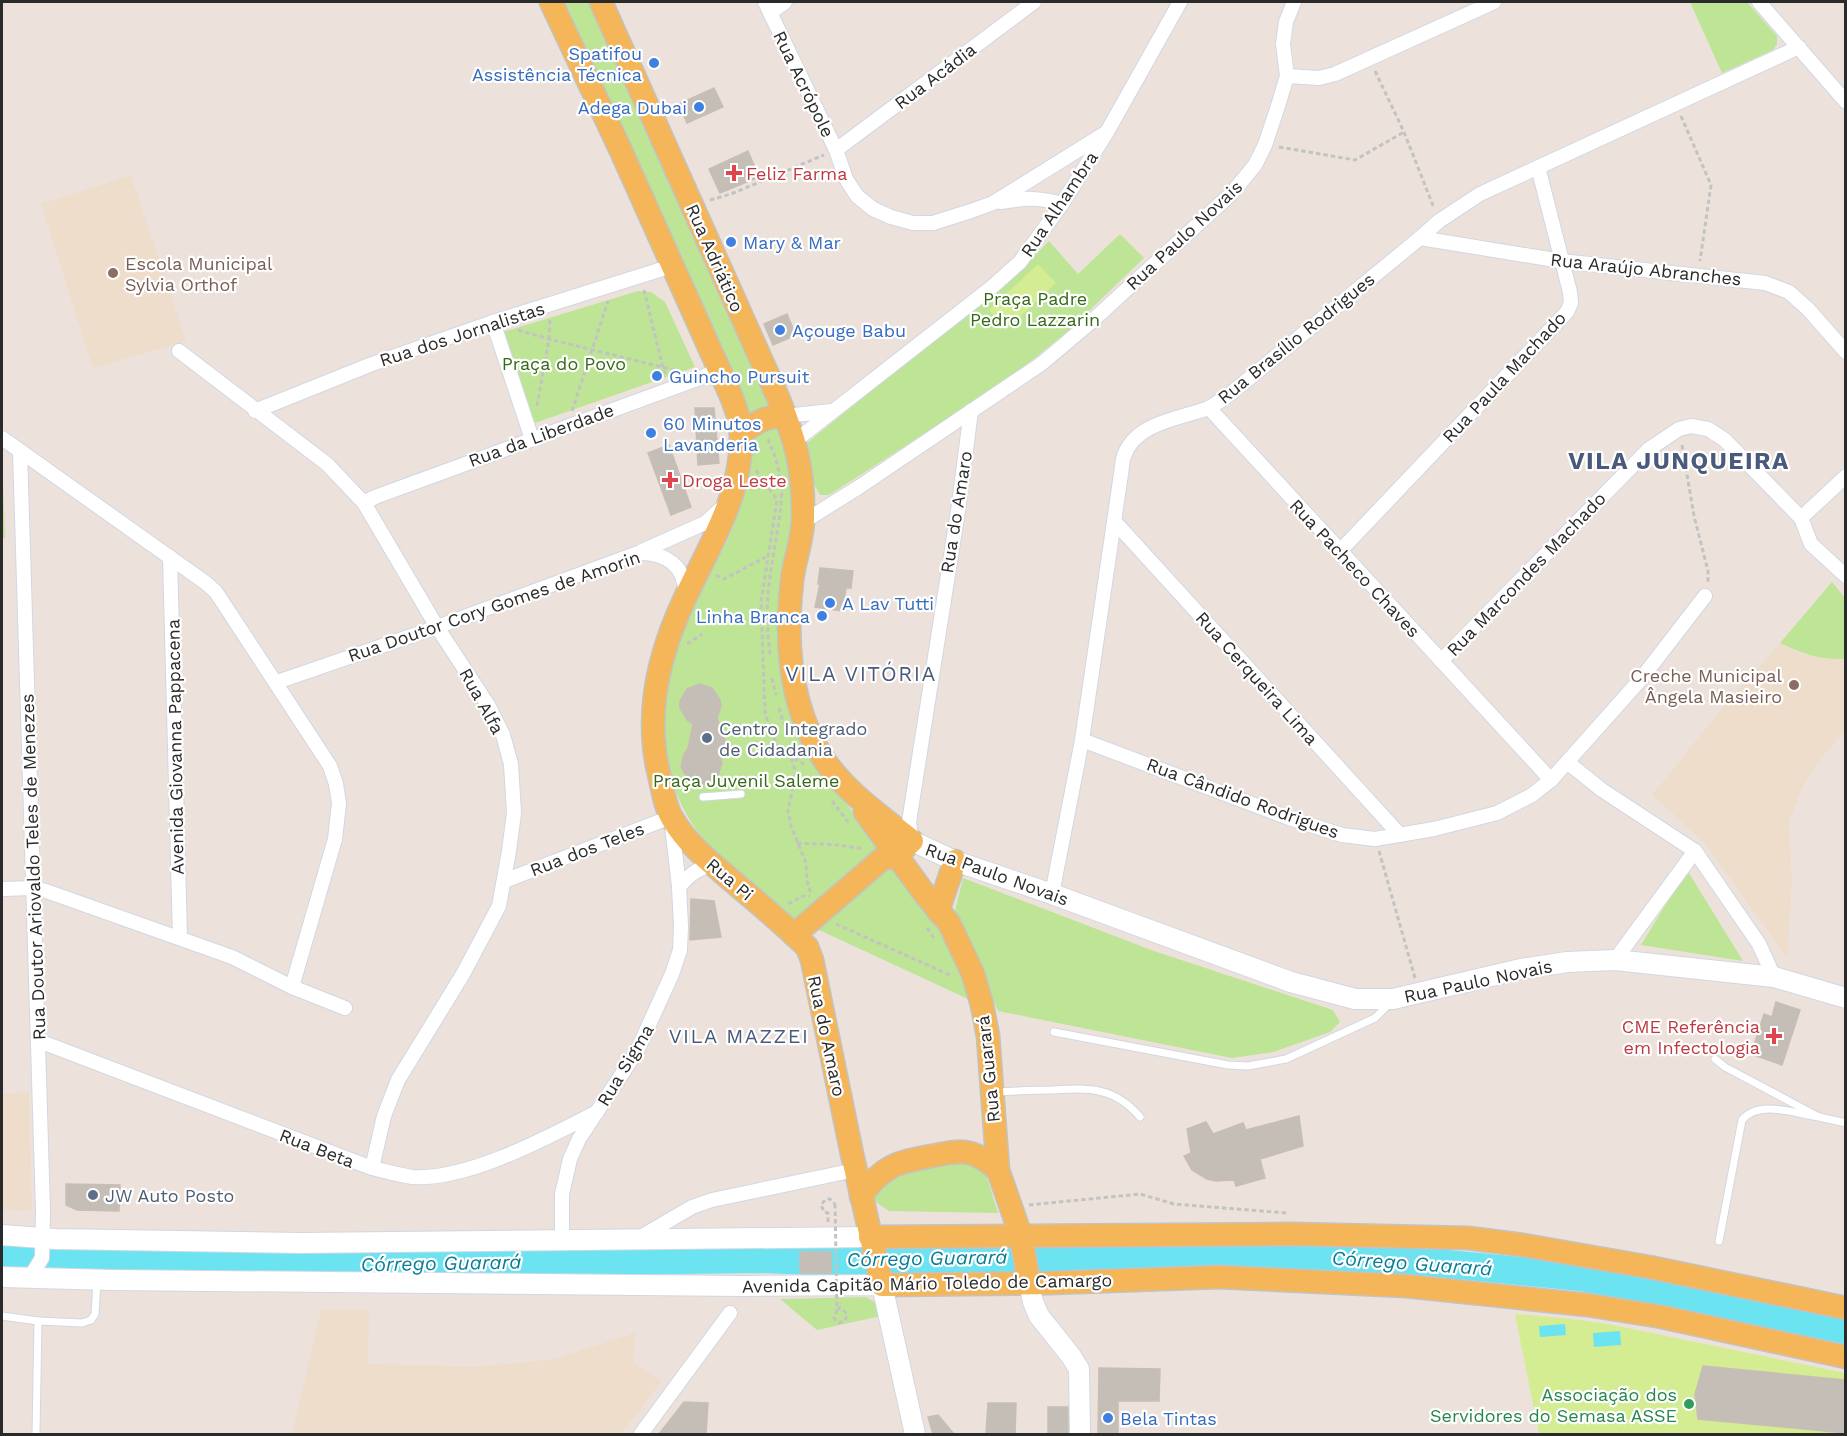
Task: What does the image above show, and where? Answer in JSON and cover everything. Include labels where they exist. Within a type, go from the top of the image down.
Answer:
[{"type":"main road","points":[[550,2],[672,266],[711,372],[737,413],[741,434],[738,467],[731,497]]},
{"type":"main road","name":"Rua Adriático","points":[[601,2],[786,416],[801,464],[803,522]]},
{"type":"main road","points":[[741,434],[757,421],[786,416]]},
{"type":"main road","name":"Rua Sigma","points":[[671,817],[654,754],[652,726],[654,701],[662,663],[685,599],[720,529],[731,497]]},
{"type":"main road","name":"Rua Guarará","points":[[803,522],[792,580],[790,605],[790,660],[800,709],[811,737],[825,762],[904,849],[938,911],[949,923],[967,958],[978,988],[988,1036],[998,1170],[1013,1211],[1025,1259]]},
{"type":"main road","name":"Rua Pi","points":[[671,817],[701,855],[794,935]]},
{"type":"main road","points":[[794,935],[882,859],[904,849]]},
{"type":"main road","name":"Rua Paulo Novais","points":[[904,849],[955,861],[1052,894],[1291,982],[1355,999],[1394,999],[1521,969],[1567,962],[1615,960],[1774,977],[1845,998]]},
{"type":"main road","points":[[938,911],[955,861]]},
{"type":"main road","name":"Rua do Amaro","points":[[794,935],[807,947],[812,960],[855,1170],[915,1434]]},
{"type":"main road","points":[[861,1196],[871,1181],[899,1162],[961,1152],[977,1155],[998,1170]]},
{"type":"main road","name":"Avenida Capitão Mário Toledo de Camargo","points":[[2,1235],[43,1241],[301,1243],[636,1240],[876,1261],[1025,1259],[1292,1234],[1468,1238],[1649,1267],[1845,1308]]},
{"type":"main road","points":[[1025,1259],[1033,1302],[1040,1316],[1071,1356],[1078,1369],[1080,1434]]},
{"type":"main road","name":"Avenida Capitão Mário Toledo de Camargo","points":[[2,1277],[32,1273],[97,1280],[730,1286],[876,1261],[1025,1259],[1219,1277],[1461,1290],[1588,1305],[1662,1317],[1845,1356]]},
{"type":"street","points":[[768,7],[785,2]]},
{"type":"street","name":"Rua Acádia","points":[[836,150],[1034,2]]},
{"type":"street","name":"Rua Alhambra","points":[[795,441],[992,287],[1020,262],[1062,204],[1107,132],[1180,2]]},
{"type":"street","points":[[1294,2],[1286,22],[1283,44],[1287,76],[1319,78],[1335,74],[1494,2]]},
{"type":"street","points":[[1759,2],[1845,102]]},
{"type":"street","name":"Rua Acrópole","points":[[768,7],[836,150],[846,179],[857,196],[873,209],[913,223],[933,223],[993,203],[1026,197],[1062,204]]},
{"type":"street","name":"Rua Brasílio Rodrigues","points":[[1052,894],[1082,740],[1124,455],[1132,442],[1146,429],[1169,419],[1209,408],[1243,383],[1439,221],[1480,194],[1799,47]]},
{"type":"street","name":"Rua Paulo Novais","points":[[803,522],[859,487],[1041,364],[1208,217],[1255,165],[1265,145],[1287,76]]},
{"type":"street","name":"Rua Acrópole","points":[[993,203],[1107,132]]},
{"type":"street","name":"Rua Paula Machado","points":[[1341,551],[1567,312],[1571,303],[1570,292],[1538,167]]},
{"type":"street","name":"Rua Araújo Abranches","points":[[1420,238],[1561,261],[1765,283],[1789,292],[1808,309],[1845,352]]},
{"type":"street","name":"Rua dos Jornalistas","points":[[255,411],[372,364],[493,322],[672,266]]},
{"type":"street","points":[[493,322],[532,439]]},
{"type":"street","name":"Rua Alfa","points":[[179,351],[327,464],[364,503],[437,627],[488,705],[503,735],[511,764],[514,813],[499,906],[483,939],[398,1080],[391,1096],[372,1168]]},
{"type":"street","name":"Rua da Liberdade","points":[[364,503],[375,496],[711,372]]},
{"type":"street","name":"Rua Pacheco Chaves","points":[[1209,408],[1551,780]]},
{"type":"street","points":[[786,416],[833,410]]},
{"type":"street","name":"Rua do Amaro","points":[[904,849],[958,511],[971,411]]},
{"type":"street","points":[[1679,429],[1691,426],[1708,429],[1725,440],[1801,518],[1811,544],[1845,576]]},
{"type":"street","name":"Rua Marcondes Machado","points":[[1441,661],[1648,449],[1679,429]]},
{"type":"street","points":[[2,438],[216,592],[330,766],[339,803],[335,839],[292,987]]},
{"type":"street","name":"Rua Doutor Ariovaldo Teles de Menezes","points":[[20,451],[39,1041],[43,1241],[42,1258],[32,1273]]},
{"type":"street","points":[[1801,518],[1845,476]]},
{"type":"street","points":[[638,553],[705,523],[731,497]]},
{"type":"street","name":"Rua Cerqueira Lima","points":[[1114,521],[1400,835]]},
{"type":"street","name":"Rua Doutor Cory Gomes de Amorin","points":[[277,682],[437,627],[638,553],[651,552],[664,556],[674,563],[685,586],[685,599]]},
{"type":"street","name":"Avenida Giovanna Pappacena","points":[[170,557],[180,938]]},
{"type":"street","name":"Rua Cândido Rodrigues","points":[[1082,740],[1289,818],[1342,835],[1375,839],[1434,829],[1497,813],[1532,795],[1551,780],[1641,679],[1705,596]]},
{"type":"street","points":[[1567,762],[1602,790],[1695,851],[1759,944],[1774,977]]},
{"type":"street","name":"Rua dos Teles","points":[[504,882],[671,817]]},
{"type":"street","name":"Rua Sigma","points":[[562,1240],[562,1194],[565,1175],[579,1139],[638,1051],[672,974],[680,950],[680,887],[671,817]]},
{"type":"street","points":[[1615,960],[1695,851]]},
{"type":"street","points":[[680,887],[687,876],[698,868],[712,864]]},
{"type":"street","points":[[2,889],[33,888],[180,938],[232,957],[292,987],[345,1008]]},
{"type":"street","name":"Rua Beta","points":[[39,1041],[372,1168],[412,1177],[434,1176],[479,1166],[554,1134],[597,1112]]},
{"type":"street","points":[[636,1240],[692,1208],[712,1200],[855,1170]]},
{"type":"street","points":[[641,1434],[730,1313]]},
{"type":"lane","points":[[703,797],[741,794]]},
{"type":"lane","points":[[1054,1032],[1228,1065],[1248,1066],[1286,1059],[1352,1029],[1375,1018],[1394,999]]},
{"type":"lane","points":[[1715,1059],[1725,1067],[1819,1117]]},
{"type":"lane","points":[[991,1092],[1085,1088],[1101,1090],[1122,1099],[1140,1117]]},
{"type":"lane","points":[[1719,1241],[1742,1120],[1747,1114],[1767,1109],[1845,1123]]},
{"type":"lane","points":[[2,1316],[38,1321],[82,1323],[91,1320],[95,1314],[97,1280]]},
{"type":"lane","points":[[36,1434],[38,1321]]},
{"type":"path","points":[[1370,58],[1404,132],[1439,221]]},
{"type":"path","points":[[1676,104],[1711,185],[1698,275]]},
{"type":"path","points":[[1265,145],[1355,160],[1404,132]]},
{"type":"path","points":[[691,205],[731,194],[836,150]]},
{"type":"path","points":[[640,276],[668,389]]},
{"type":"path","points":[[567,426],[614,285]]},
{"type":"path","points":[[532,439],[549,339],[551,304]]},
{"type":"path","points":[[493,322],[549,339],[664,367],[711,372]]},
{"type":"path","points":[[1679,429],[1694,516],[1708,571],[1705,596]]},
{"type":"path","points":[[700,568],[724,579],[767,557]]},
{"type":"path","points":[[1375,839],[1419,994]]},
{"type":"path","points":[[797,843],[839,845],[869,850]]},
{"type":"path","points":[[1013,1211],[1030,1205],[1140,1194],[1174,1204],[1287,1213]]},
{"type":"path","points":[[828,1213],[824,1212],[821,1205],[826,1199],[830,1199],[835,1204],[837,1310],[834,1318],[842,1323],[847,1314],[839,1309]]},
{"type":"path","points":[[1407,1272],[1408,1252]]},
{"type":"shaded area","name":"Escola Municipal Sylvia Orthof","points":[[131,175],[186,341],[93,368],[41,204]]},
{"type":"shaded area","points":[[1780,643],[1798,653],[1826,659],[1845,659],[1845,731],[1817,763],[1801,790],[1789,822],[1792,882],[1787,958],[1704,842],[1652,795],[1720,711]]},
{"type":"shaded area","points":[[29,1092],[32,1208],[22,1211],[2,1209],[2,1094]]},
{"type":"shaded area","points":[[321,1310],[369,1310],[368,1364],[476,1367],[555,1359],[635,1333],[633,1363],[662,1381],[621,1434],[292,1434]]},
{"type":"green space","points":[[560,2],[592,2],[772,407],[747,418]]},
{"type":"green space","points":[[1690,2],[1747,2],[1777,36],[1777,44],[1773,50],[1722,73]]},
{"type":"green space","name":"Praça Padre Pedro Lazzarin","points":[[1120,234],[1144,258],[1067,332],[1006,381],[829,495],[820,495],[812,481],[807,443],[1026,265],[1049,241],[1078,274]]},
{"type":"green space","points":[[1038,264],[1056,283],[1007,329],[989,310]]},
{"type":"green space","name":"Praça do Povo","points":[[638,291],[651,292],[665,302],[695,367],[532,424],[503,332]]},
{"type":"green space","name":"Praça Juvenil Saleme","points":[[768,429],[780,429],[793,465],[792,516],[782,579],[817,767],[881,847],[795,922],[719,856],[701,836],[684,809],[672,780],[666,751],[664,721],[673,661],[695,603],[734,523],[744,488],[753,441]]},
{"type":"green space","points":[[2,456],[5,538],[2,538]]},
{"type":"green space","points":[[1832,582],[1845,598],[1845,659],[1812,655],[1780,643]]},
{"type":"green space","points":[[894,861],[934,918],[960,973],[968,999],[817,929]]},
{"type":"green space","points":[[1687,870],[1743,961],[1641,945]]},
{"type":"green space","points":[[963,878],[1154,951],[1333,1010],[1340,1022],[1330,1032],[1273,1052],[1232,1058],[998,1011],[955,911]]},
{"type":"green space","points":[[952,1154],[984,1168],[998,1213],[889,1211],[873,1200],[874,1189],[880,1179]]},
{"type":"green space","points":[[866,1297],[877,1304],[881,1316],[817,1330],[780,1299]]},
{"type":"green space","name":"Associação dos Servidores do Semasa ASSE","points":[[1515,1314],[1608,1324],[1845,1373],[1845,1434],[1539,1434]]},
{"type":"water","points":[[1565,1324],[1566,1335],[1540,1337],[1539,1326]]},
{"type":"water","points":[[1620,1331],[1621,1345],[1594,1347],[1593,1333]]},
{"type":"building","points":[[714,88],[723,107],[687,123],[679,104]]},
{"type":"building","name":"Feliz Farma","points":[[748,151],[759,177],[720,193],[709,169]]},
{"type":"building","name":"Açouge Babu","points":[[787,314],[796,335],[773,345],[764,324]]},
{"type":"building","points":[[695,408],[714,408],[719,463],[698,465]]},
{"type":"building","name":"Droga Leste","points":[[669,445],[691,507],[671,515],[648,453]]},
{"type":"building","points":[[820,568],[853,571],[851,588],[846,588],[843,611],[815,607],[820,584],[818,584]]},
{"type":"building","name":"Centro Integrado de Cidadania","points":[[699,684],[712,688],[720,700],[721,706],[717,718],[727,746],[718,749],[722,763],[718,776],[707,784],[700,785],[688,779],[681,767],[693,724],[687,720],[680,708],[680,701],[687,689]]},
{"type":"building","points":[[691,899],[714,901],[721,937],[690,940]]},
{"type":"building","name":"CME Referência em Infectologia","points":[[1776,1002],[1800,1010],[1782,1065],[1751,1054],[1764,1014],[1772,1017]]},
{"type":"building","points":[[1299,1116],[1303,1146],[1260,1159],[1265,1178],[1236,1186],[1234,1180],[1207,1179],[1192,1170],[1184,1156],[1191,1153],[1187,1129],[1206,1122],[1213,1134],[1243,1123],[1246,1130]]},
{"type":"building","name":"JW Auto Posto","points":[[66,1184],[120,1185],[119,1211],[77,1210],[66,1205]]},
{"type":"building","points":[[800,1252],[831,1252],[831,1273],[800,1273]]},
{"type":"building","points":[[1703,1366],[1845,1380],[1845,1433],[1698,1419],[1695,1394]]},
{"type":"building","name":"Bela Tintas","points":[[1099,1368],[1160,1369],[1159,1401],[1118,1401],[1118,1434],[1098,1434]]},
{"type":"building","points":[[684,1402],[708,1403],[706,1434],[659,1434]]},
{"type":"building","points":[[988,1403],[1016,1403],[1015,1434],[986,1434]]},
{"type":"building","points":[[1048,1407],[1068,1407],[1068,1434],[1048,1434]]},
{"type":"building","points":[[938,1415],[954,1434],[933,1434],[928,1417]]},
{"type":"waterway","name":"Córrego Guarará","points":[[2,1257],[71,1262],[358,1264],[1281,1255],[1448,1264],[1580,1277],[1846,1330]]},
{"type":"place","name":"Spatifou Assistência Técnica","points":[[654,63]]},
{"type":"place","name":"Adega Dubai","points":[[699,107]]},
{"type":"place","name":"Feliz Farma","points":[[734,173]]},
{"type":"place","name":"Mary & Mar","points":[[731,242]]},
{"type":"place","name":"Escola Municipal Sylvia Orthof","points":[[113,273]]},
{"type":"place","name":"Açouge Babu","points":[[780,330]]},
{"type":"place","name":"Guincho Pursuit","points":[[657,376]]},
{"type":"place","name":"60 Minutos Lavanderia","points":[[651,433]]},
{"type":"place","name":"Droga Leste","points":[[670,480]]},
{"type":"place","name":"A Lav Tutti","points":[[830,603]]},
{"type":"place","name":"Linha Branca","points":[[822,616]]},
{"type":"place","name":"Creche Municipal Ângela Masieiro","points":[[1794,685]]},
{"type":"place","name":"Centro Integrado de Cidadania","points":[[707,738]]},
{"type":"place","name":"CME Referência em Infectologia","points":[[1774,1036]]},
{"type":"place","name":"JW Auto Posto","points":[[93,1195]]},
{"type":"place","name":"Associação dos Servidores do Semasa ASSE","points":[[1689,1404]]},
{"type":"place","name":"Bela Tintas","points":[[1108,1418]]},
{"type":"district","name":"VILA JUNQUEIRA","points":[[1679,461]]},
{"type":"district","name":"VILA VITÓRIA","points":[[861,673]]},
{"type":"district","name":"VILA MAZZEI","points":[[739,1036]]}]
